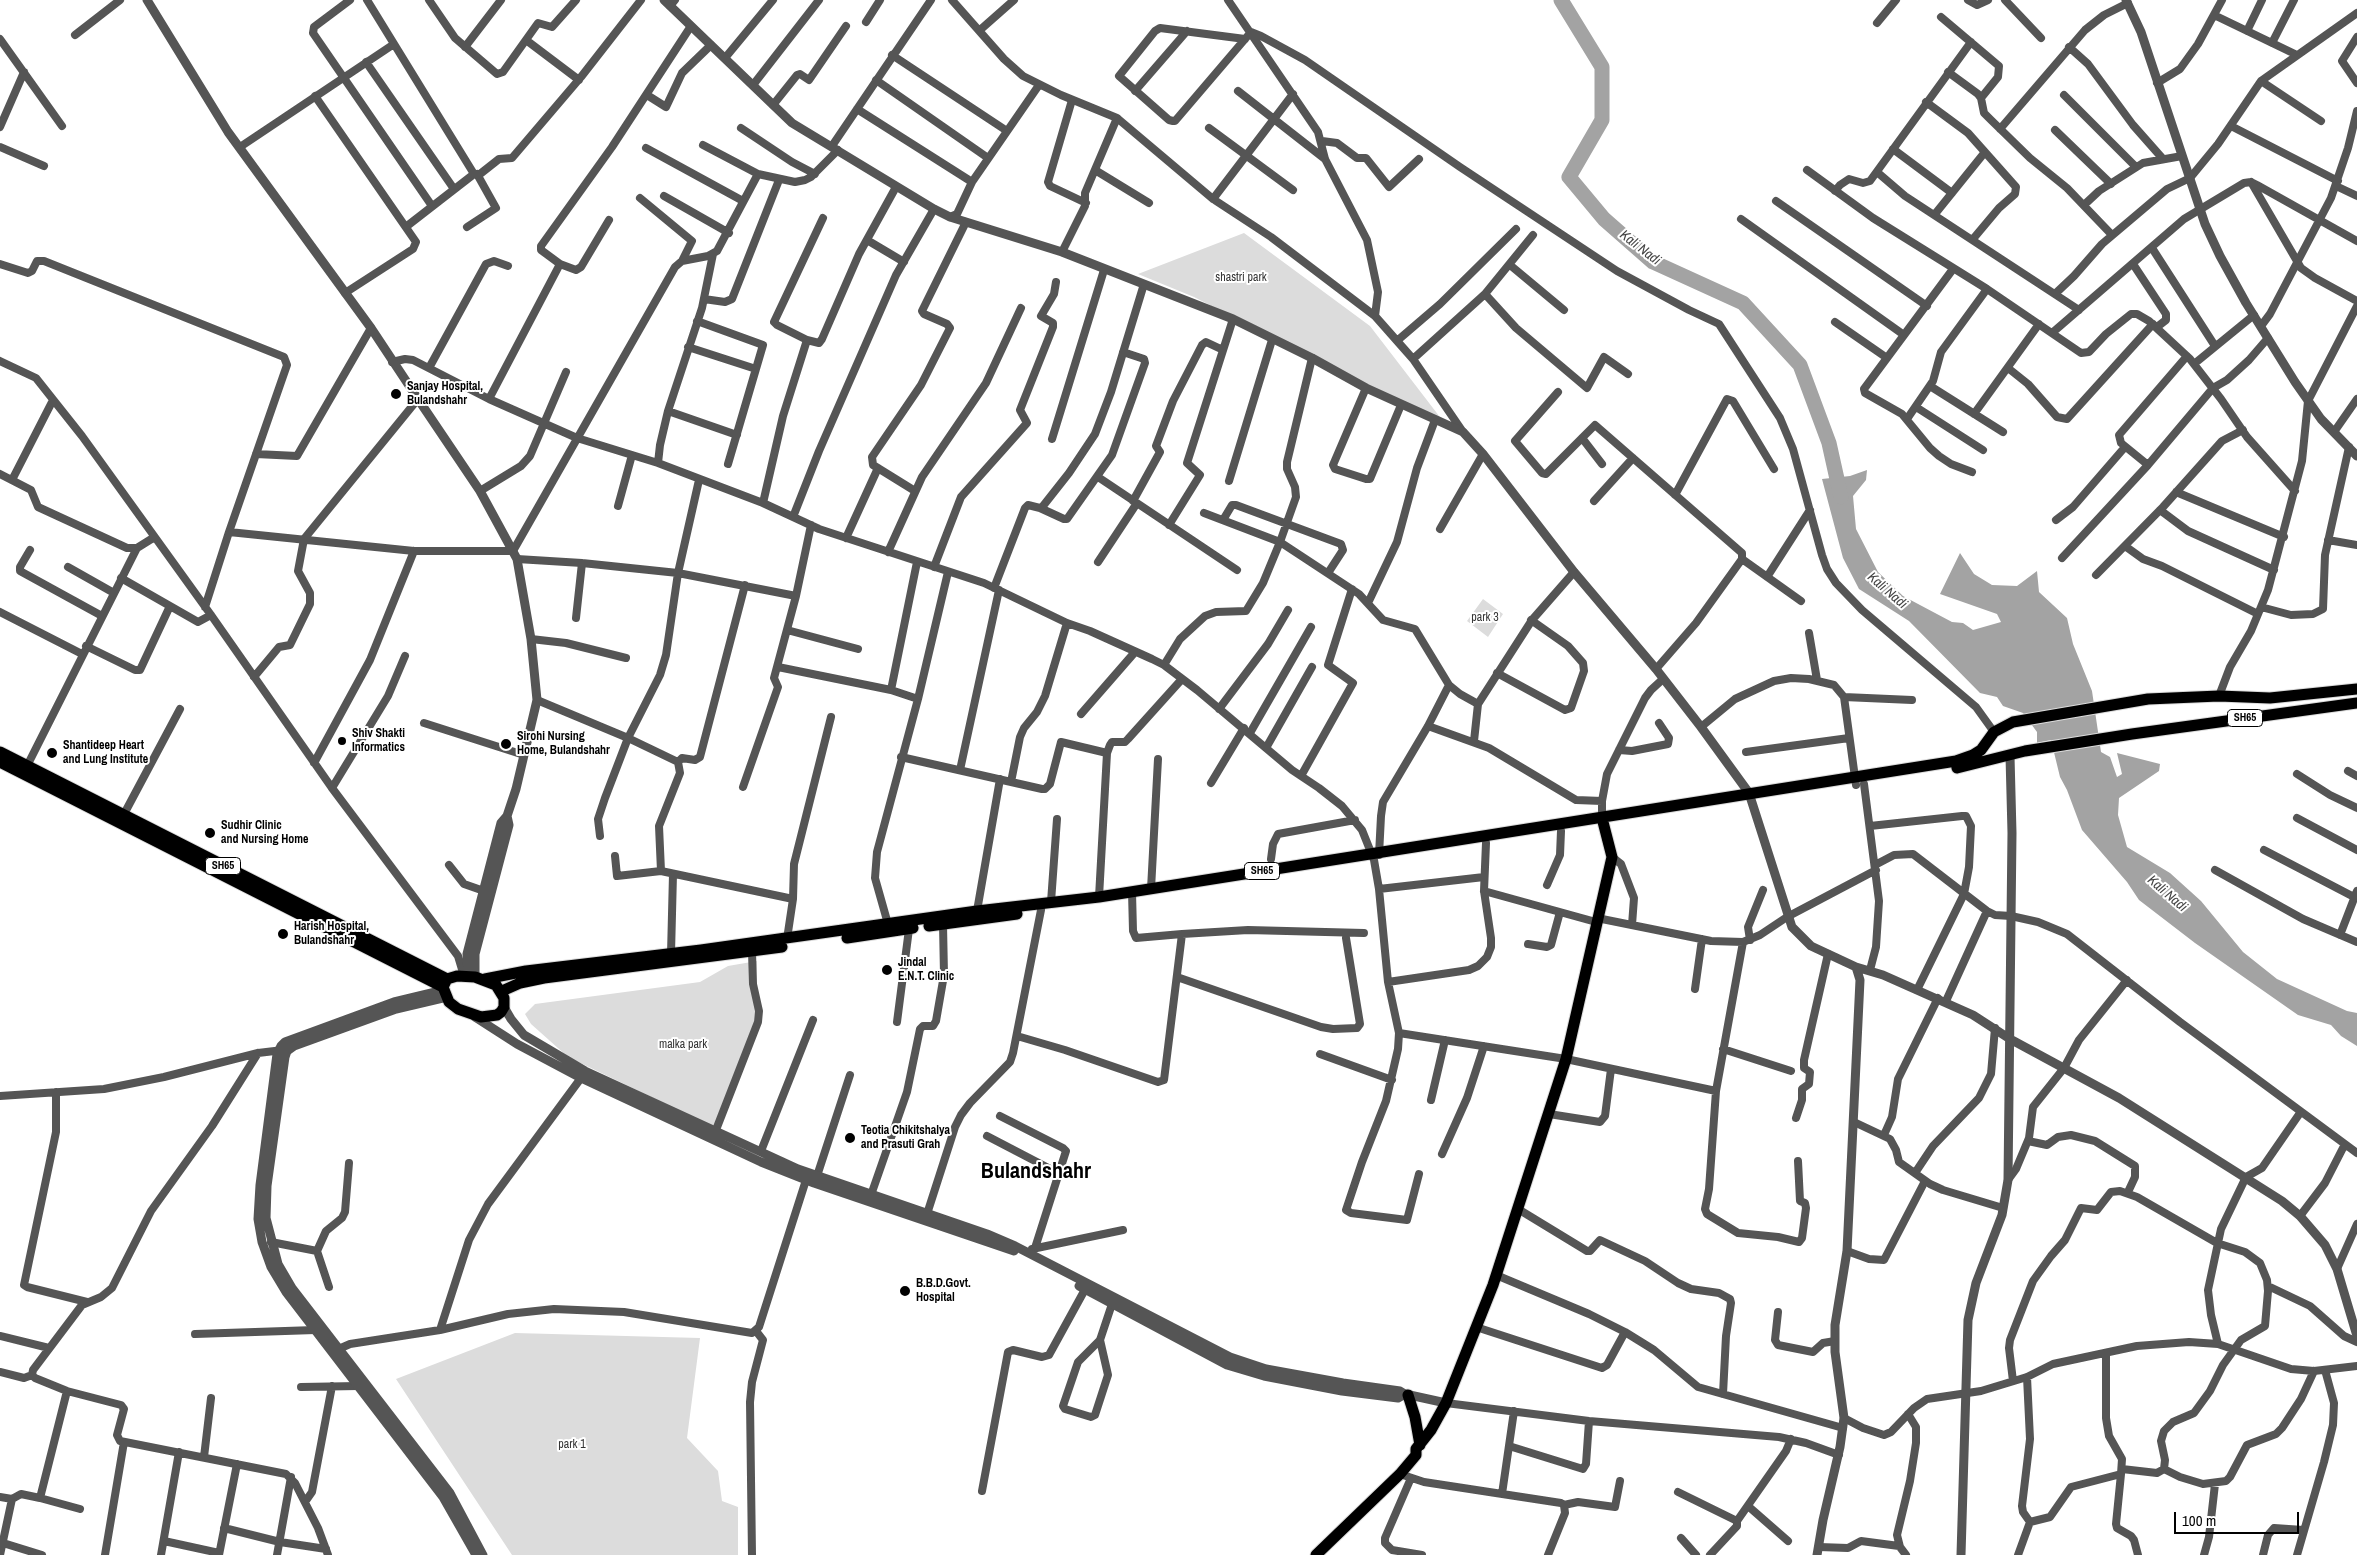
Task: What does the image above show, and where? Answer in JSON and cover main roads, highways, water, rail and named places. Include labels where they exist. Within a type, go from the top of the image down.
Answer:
[{"type":"main road","name":"SH65","points":[[1858,782],[1965,759],[1980,750],[1994,732],[2003,726],[2024,719],[2148,699],[2219,696],[2270,698],[2357,689]]},
{"type":"main road","name":"SH65","points":[[0,762],[26,770],[123,816],[445,988],[458,1009],[475,1016],[497,1015],[504,1007],[502,991],[520,982],[544,978],[752,952],[1042,910],[1750,797],[1974,764],[2025,751],[2132,734],[2357,703]]},
{"type":"main road","name":"SH65","points":[[0,752],[26,770],[445,988],[473,977],[787,939],[977,911],[1132,895],[1151,889],[1376,856],[1486,843],[1560,831],[1603,821]]},
{"type":"main road","points":[[1306,1555],[1395,1469],[1410,1450],[1418,1447],[1431,1430],[1446,1403],[1496,1274],[1566,1059],[1596,920],[1612,857],[1603,821]]},
{"type":"main road","points":[[473,977],[496,985],[502,991]]},
{"type":"main road","points":[[1316,1555],[1405,1476],[1418,1447],[1415,1417],[1406,1395]]},
{"type":"water","points":[[1867,470],[1866,480],[1853,496],[1856,529],[1878,572],[1903,596],[1952,622],[1963,623],[1973,630],[2001,622],[1997,614],[1940,594],[1960,553],[1974,574],[1992,585],[2017,586],[2037,571],[2039,592],[2067,618],[2073,644],[2092,691],[2101,752],[2110,757],[2117,777],[2122,774],[2117,753],[2160,764],[2159,771],[2119,798],[2118,815],[2127,847],[2170,873],[2201,901],[2243,952],[2277,979],[2347,1011],[2357,1013],[2357,1046],[2341,1036],[2331,1025],[2298,1015],[2195,943],[2139,900],[2127,882],[2082,830],[2060,777],[2051,740],[2037,743],[2037,732],[2023,713],[2003,706],[1997,697],[1980,693],[1909,621],[1859,589],[1843,558],[1822,479],[1850,476]]},
{"type":"waterway","name":"Kali Nadi","points":[[1561,0],[1602,67],[1602,120],[1569,177],[1604,219],[1653,262],[1743,303],[1800,365],[1829,443],[1841,497]]},
{"type":"place","name":"Sanjay Hospital, Bulandshahr","points":[[396,394]]},
{"type":"place","name":"Shiv Shakti Informatics","points":[[342,741]]},
{"type":"place","name":"Sirohi Nursing Home, Bulandshahr","points":[[506,744]]},
{"type":"place","name":"Shantideep Heart and Lung Institute","points":[[52,753]]},
{"type":"place","name":"Sudhir Clinic and Nursing Home","points":[[210,833]]},
{"type":"place","name":"Harish Hospital, Bulandshahr","points":[[283,934]]},
{"type":"place","name":"Jindal E.N.T. Clinic","points":[[887,970]]},
{"type":"place","name":"Teotia Chikitshalya and Prasuti Grah","points":[[850,1138]]},
{"type":"place","name":"B.B.D.Govt. Hospital","points":[[905,1291]]},
{"type":"district","name":"Bulandshahr","points":[[1036,1172]]},
{"type":"park label","name":"shastri park","points":[[1241,278]]},
{"type":"park label","name":"park 3","points":[[1485,618]]},
{"type":"park label","name":"malka park","points":[[683,1045]]},
{"type":"park label","name":"park 1","points":[[572,1445]]}]
